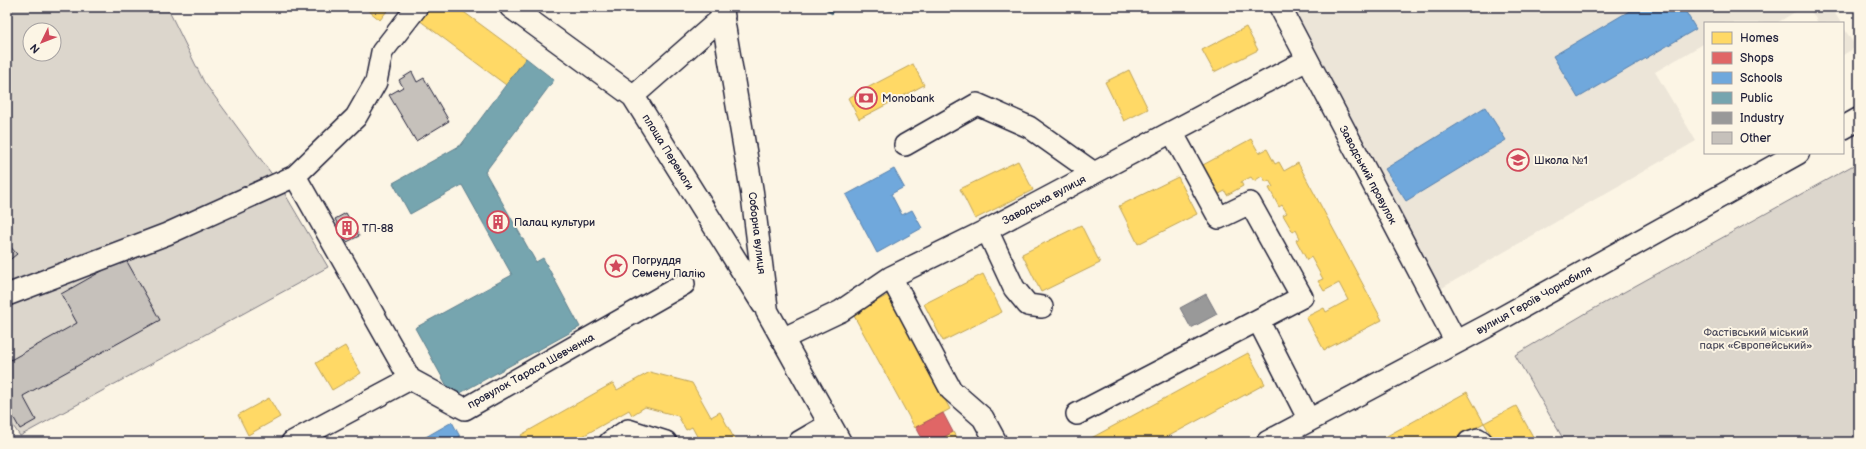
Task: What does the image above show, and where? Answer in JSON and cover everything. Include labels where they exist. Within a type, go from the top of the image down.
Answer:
[{"type":"main road","points":[[511,7],[633,96]]},
{"type":"main road","name":"Соборна вулиця","points":[[722,12],[752,192],[767,311],[835,433]]},
{"type":"main road","name":"площа Перемоги","points":[[633,96],[767,311]]},
{"type":"main road","points":[[1844,127],[1859,119]]},
{"type":"main road","name":"вулиця Героїв Чорнобиля","points":[[1268,442],[1456,342],[1796,154]]},
{"type":"street","points":[[7,295],[167,234],[295,176],[356,118],[376,82],[382,52],[417,7]]},
{"type":"street","name":"Заводський провулок","points":[[1280,7],[1456,342]]},
{"type":"street","points":[[633,96],[722,12]]},
{"type":"street","name":"Заводська вулиця","points":[[782,339],[841,311],[891,277],[987,230],[1307,60]]},
{"type":"street","points":[[905,145],[977,104],[1029,127],[1094,173]]},
{"type":"street","points":[[1077,414],[1302,297],[1250,203],[1219,218],[1172,132]]},
{"type":"street","points":[[292,442],[410,379],[295,176]]},
{"type":"street","points":[[987,230],[1014,288],[1028,305],[1042,307]]},
{"type":"street","points":[[891,277],[951,390],[983,418],[996,442]]},
{"type":"street","name":"провулок Тараса Шевченка","points":[[410,379],[465,409],[684,284]]},
{"type":"street","points":[[1258,320],[1309,420]]},
{"type":"street","points":[[610,442],[628,430],[666,442]]},
{"type":"street","points":[[799,442],[835,433]]},
{"type":"street","points":[[1469,442],[1478,438],[1482,442]]},
{"type":"shaded area","name":"Школа №1","points":[[1291,7],[1803,7],[1779,22],[1704,22],[1704,44],[1655,72],[1696,141],[1440,289]]},
{"type":"shaded area","points":[[1809,7],[1831,7],[1840,22],[1817,22]]},
{"type":"shaded area","points":[[1844,29],[1856,47],[1844,54]]},
{"type":"green space","points":[[7,7],[167,7],[204,82],[279,184],[328,267],[20,436],[7,417]]},
{"type":"green space","name":"Фастівський міський парк «Європейський»","points":[[1859,162],[1859,442],[1565,442],[1515,355],[1588,312]]},
{"type":"building: Homes","points":[[364,7],[390,7],[380,20]]},
{"type":"building: Homes","points":[[428,7],[457,7],[526,58],[506,85],[419,20]]},
{"type":"building: Homes","points":[[599,7],[607,7],[602,11]]},
{"type":"building: Homes","points":[[1246,27],[1258,50],[1214,72],[1202,50]]},
{"type":"building: Homes","points":[[913,64],[924,85],[859,119],[848,98]]},
{"type":"building: Homes","points":[[1129,70],[1148,109],[1124,121],[1105,82]]},
{"type":"building: Homes","points":[[1251,139],[1259,153],[1267,149],[1275,164],[1279,162],[1284,171],[1298,163],[1382,320],[1324,350],[1306,317],[1324,308],[1326,312],[1348,300],[1339,283],[1324,291],[1318,281],[1323,279],[1311,257],[1307,260],[1296,240],[1300,238],[1296,230],[1293,232],[1283,215],[1287,213],[1282,205],[1279,207],[1269,188],[1273,187],[1269,180],[1266,182],[1262,176],[1254,181],[1251,177],[1241,182],[1243,186],[1227,195],[1225,191],[1217,195],[1201,166]]},
{"type":"building: Homes","points":[[1018,161],[1033,190],[975,219],[960,189]]},
{"type":"building: Homes","points":[[1178,177],[1197,214],[1138,244],[1119,206]]},
{"type":"building: Homes","points":[[1081,225],[1100,263],[1041,292],[1022,254]]},
{"type":"building: Homes","points":[[983,274],[1002,312],[943,341],[924,304]]},
{"type":"building: Homes","points":[[888,295],[950,409],[915,428],[853,314]]},
{"type":"building: Homes","points":[[345,346],[361,373],[332,390],[316,363]]},
{"type":"building: Homes","points":[[1248,353],[1265,384],[1158,442],[1084,442]]},
{"type":"building: Homes","points":[[650,372],[692,383],[711,417],[720,412],[736,442],[700,442],[692,427],[686,430],[678,416],[645,407],[632,415],[629,410],[574,441],[572,438],[564,442],[525,442],[521,435],[613,383],[617,390]]},
{"type":"building: Homes","points":[[1467,392],[1484,423],[1449,442],[1376,442]]},
{"type":"building: Homes","points":[[269,398],[280,417],[248,435],[238,415]]},
{"type":"building: Homes","points":[[1516,406],[1536,442],[1495,442],[1484,423]]},
{"type":"building: Homes","points":[[953,432],[959,442],[935,442]]},
{"type":"building: Homes","points":[[205,436],[209,442],[193,442]]},
{"type":"building: Shops","points":[[943,413],[953,432],[935,442],[924,442],[916,427]]},
{"type":"building: Schools","points":[[1636,7],[1683,7],[1696,29],[1578,98],[1553,56]]},
{"type":"building: Schools","points":[[1485,107],[1506,140],[1406,201],[1385,169]]},
{"type":"building: Schools","points":[[894,169],[904,187],[891,194],[902,215],[912,210],[922,228],[877,253],[846,195]]},
{"type":"building: Schools","points":[[452,422],[463,442],[417,442]]},
{"type":"building: Public","points":[[822,7],[842,7],[839,11],[836,8],[832,14]]},
{"type":"building: Public","name":"Палац культури","points":[[526,58],[554,80],[485,172],[536,262],[543,258],[580,327],[453,397],[415,328],[512,275],[462,185],[410,214],[393,183],[461,145]]},
{"type":"building: Industry","points":[[1206,294],[1217,314],[1191,328],[1180,308]]},
{"type":"building: Other","points":[[412,72],[417,82],[424,78],[449,121],[416,141],[389,95],[403,87],[399,80]]},
{"type":"building: Other","name":"ТП-88","points":[[346,213],[359,236],[347,242],[335,219]]},
{"type":"building: Other","points":[[7,243],[17,254],[7,262]]},
{"type":"building: Other","points":[[125,258],[160,320],[23,396],[36,420],[20,429],[7,406],[7,362],[77,323],[61,294]]},
{"type":"place","name":"Monobank","points":[[866,98]]},
{"type":"place","name":"Школа №1","points":[[1518,160]]},
{"type":"place","name":"Палац культури","points":[[498,222]]},
{"type":"place","name":"ТП-88","points":[[347,228]]},
{"type":"place","name":"Погруддя Семену Палію","points":[[616,266]]}]
